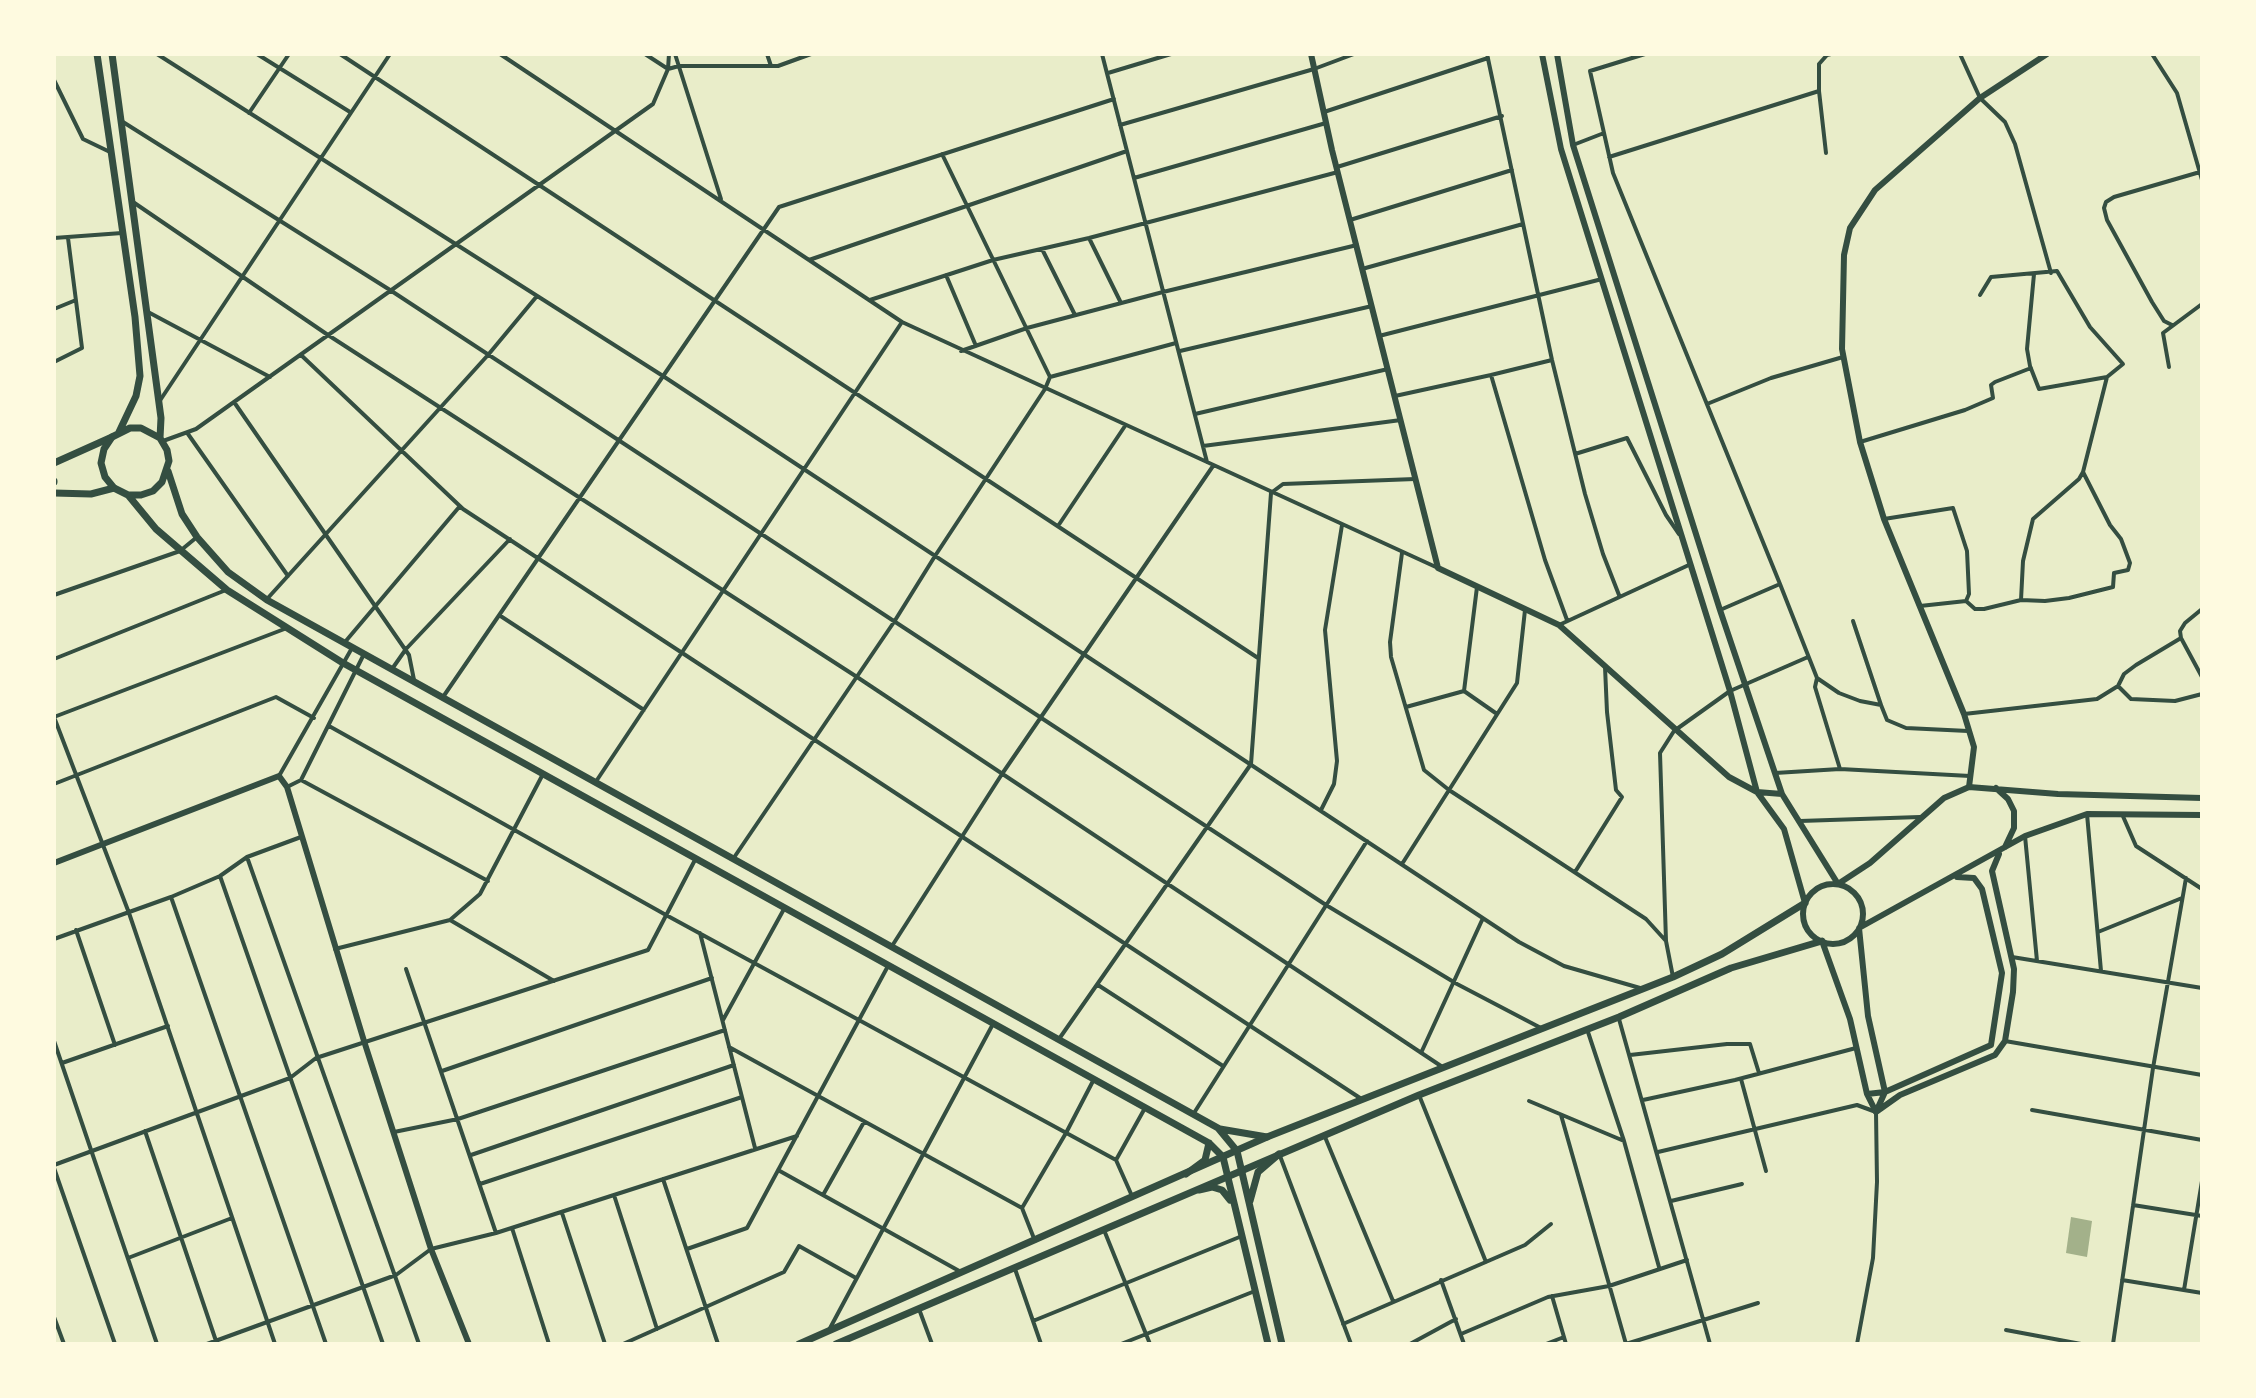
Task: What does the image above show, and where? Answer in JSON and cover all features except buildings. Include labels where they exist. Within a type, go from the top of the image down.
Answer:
[{"type":"main road","points":[[97,54],[135,317],[140,376],[136,396],[116,434],[104,449],[101,463],[105,477],[114,488],[128,495],[156,529],[227,590],[343,663],[1209,1143],[1223,1157],[1268,1344]]},
{"type":"main road","points":[[112,54],[159,402],[161,440],[169,461],[168,471],[153,491],[128,495]]},
{"type":"main road","points":[[1311,54],[1337,170],[1438,568],[1559,625],[1729,777],[1757,792],[1782,794]]},
{"type":"main road","points":[[1542,54],[1561,149],[1685,542],[1757,792],[1784,829],[1805,903],[1803,912],[1808,930],[1822,941],[1847,940],[1859,928],[2025,836],[2087,814],[2202,815]]},
{"type":"main road","points":[[1557,54],[1573,145],[1720,610],[1782,794],[1838,884],[1860,900],[1862,919],[1859,928],[1868,1016],[1885,1092],[1876,1112]]},
{"type":"main road","points":[[1969,787],[1974,747],[1964,714],[1884,519],[1860,442],[1843,357],[1844,255],[1850,228],[1875,190],[1980,98],[2047,54]]},
{"type":"main road","points":[[54,463],[116,434],[141,428],[161,440]]},
{"type":"main road","points":[[168,471],[182,514],[197,537],[228,572],[267,600],[1218,1128],[1240,1135],[1267,1137]]},
{"type":"main road","points":[[54,493],[91,494],[114,488]]},
{"type":"main road","points":[[54,863],[279,776],[287,787],[431,1249],[469,1344]]},
{"type":"main road","points":[[799,1344],[1267,1137],[1673,977],[1722,954],[1805,903],[1818,888],[1838,884],[1870,863],[1944,798],[1969,787],[2058,794],[2202,798]]},
{"type":"main road","points":[[1876,1112],[1900,1095],[1995,1055],[2005,1041],[2014,969],[1992,871],[2014,828],[2014,811],[2008,799],[1995,788]]},
{"type":"main road","points":[[1955,877],[1974,878],[1982,889],[2002,973],[1991,1045]]},
{"type":"main road","points":[[836,1344],[1419,1095],[1619,1017],[1731,968],[1822,941]]},
{"type":"main road","points":[[1822,941],[1850,1019],[1867,1094],[1876,1112]]},
{"type":"main road","points":[[1867,1094],[1885,1092],[2005,1041]]},
{"type":"main road","points":[[1218,1128],[1237,1151],[1282,1344]]},
{"type":"main road","points":[[1186,1174],[1205,1160],[1209,1143]]},
{"type":"main road","points":[[1250,1207],[1258,1172],[1279,1154]]},
{"type":"main road","points":[[1199,1190],[1212,1187],[1222,1190],[1228,1195],[1236,1214]]},
{"type":"street","points":[[157,54],[663,376],[1483,918],[1564,966],[1642,988]]},
{"type":"street","points":[[257,54],[351,113]]},
{"type":"street","points":[[249,113],[289,54]]},
{"type":"street","points":[[340,54],[1258,658]]},
{"type":"street","points":[[159,402],[390,54]]},
{"type":"street","points":[[500,54],[902,322],[1438,568]]},
{"type":"street","points":[[645,54],[668,69],[679,66],[778,66],[811,54]]},
{"type":"street","points":[[161,440],[188,434],[653,104],[668,69],[669,54]]},
{"type":"street","points":[[675,54],[722,202]]},
{"type":"street","points":[[767,54],[771,66]]},
{"type":"street","points":[[1102,54],[1194,414],[1210,464]]},
{"type":"street","points":[[1107,73],[1171,54]]},
{"type":"street","points":[[1120,125],[1314,69],[1354,54]]},
{"type":"street","points":[[1645,54],[1590,71],[1613,173],[1817,678],[1839,693],[1881,705]]},
{"type":"street","points":[[1826,153],[1819,64],[1831,54]]},
{"type":"street","points":[[1960,54],[1980,98],[2005,122],[2015,144],[2051,273]]},
{"type":"street","points":[[2152,54],[2177,93],[2202,180]]},
{"type":"street","points":[[1324,112],[1488,56],[1552,360],[1603,554],[1619,595]]},
{"type":"street","points":[[54,80],[83,139],[110,152]]},
{"type":"street","points":[[1609,157],[1819,91]]},
{"type":"street","points":[[443,697],[779,207],[1114,99]]},
{"type":"street","points":[[869,300],[993,260],[1089,238],[1337,170],[1502,116]]},
{"type":"street","points":[[121,120],[390,290],[1326,905],[1453,982],[1543,1029]]},
{"type":"street","points":[[1134,178],[1326,123]]},
{"type":"street","points":[[1573,145],[1604,133]]},
{"type":"street","points":[[809,260],[1127,151]]},
{"type":"street","points":[[2194,154],[2202,152]]},
{"type":"street","points":[[733,859],[894,622],[1050,377],[942,154]]},
{"type":"street","points":[[1350,220],[1512,170]]},
{"type":"street","points":[[2172,325],[2164,321],[2152,302],[2107,220],[2104,208],[2106,202],[2114,197],[2200,172]]},
{"type":"street","points":[[131,201],[328,335],[857,677],[1443,1068]]},
{"type":"street","points":[[1362,269],[1523,224]]},
{"type":"street","points":[[54,238],[122,233]]},
{"type":"street","points":[[54,362],[82,348],[68,238]]},
{"type":"street","points":[[1089,238],[1121,303]]},
{"type":"street","points":[[961,351],[1075,315],[1357,245]]},
{"type":"street","points":[[1042,249],[1075,315]]},
{"type":"street","points":[[1980,295],[1991,277],[2057,271],[2090,327],[2123,364],[2107,377],[2039,389],[2027,349],[2034,274]]},
{"type":"street","points":[[946,275],[976,346]]},
{"type":"street","points":[[1379,336],[1602,278]]},
{"type":"street","points":[[267,600],[488,355],[537,296]]},
{"type":"street","points":[[54,309],[76,300]]},
{"type":"street","points":[[2169,367],[2163,333],[2202,304]]},
{"type":"street","points":[[1178,351],[1372,306]]},
{"type":"street","points":[[145,311],[270,377]]},
{"type":"street","points":[[595,783],[902,322]]},
{"type":"street","points":[[1050,377],[1176,343]]},
{"type":"street","points":[[301,355],[460,506],[1361,1099]]},
{"type":"street","points":[[1707,404],[1771,378],[1843,357]]},
{"type":"street","points":[[1395,396],[1552,360]]},
{"type":"street","points":[[1860,442],[1965,410],[1993,398],[1991,385],[2031,368]]},
{"type":"street","points":[[1194,414],[1388,369]]},
{"type":"street","points":[[1491,375],[1545,560],[1567,620]]},
{"type":"street","points":[[2021,600],[2023,561],[2033,519],[2083,472],[2107,377]]},
{"type":"street","points":[[234,402],[406,649],[414,681]]},
{"type":"street","points":[[1203,446],[1401,420]]},
{"type":"street","points":[[1058,526],[1125,426]]},
{"type":"street","points":[[188,434],[288,576]]},
{"type":"street","points":[[1575,454],[1627,438],[1666,515],[1685,542]]},
{"type":"street","points":[[892,947],[1002,774],[1085,655],[1210,464]]},
{"type":"street","points":[[1920,606],[1966,601],[1975,609],[1984,609],[2021,600],[2045,601],[2099,593],[2113,587],[2114,573],[2128,570],[2130,563],[2121,539],[2110,525],[2083,472]]},
{"type":"street","points":[[1059,1039],[1251,764],[1271,493],[1283,484],[1416,479]]},
{"type":"street","points":[[279,776],[314,718],[343,663],[348,646],[375,605],[460,506]]},
{"type":"street","points":[[1884,519],[1953,508],[1967,551],[1969,594],[1966,601]]},
{"type":"street","points":[[1321,811],[1334,784],[1337,761],[1325,630],[1342,525]]},
{"type":"street","points":[[54,595],[180,551],[197,537]]},
{"type":"street","points":[[392,669],[406,649],[510,539]]},
{"type":"street","points":[[1402,553],[1390,642],[1391,657],[1424,770],[1449,790],[1646,919],[1666,941]]},
{"type":"street","points":[[1559,625],[1691,564]]},
{"type":"street","points":[[1720,610],[1780,584]]},
{"type":"street","points":[[1464,691],[1477,587]]},
{"type":"street","points":[[54,659],[227,590]]},
{"type":"street","points":[[2202,609],[2180,631],[2202,677]]},
{"type":"street","points":[[1402,864],[1517,683],[1525,610]]},
{"type":"street","points":[[499,615],[644,710]]},
{"type":"street","points":[[1853,621],[1887,720],[1906,728],[1969,731]]},
{"type":"street","points":[[275,1344],[129,913],[54,717],[287,628]]},
{"type":"street","points":[[1964,714],[2097,699],[2118,686],[2124,674],[2181,638]]},
{"type":"street","points":[[287,787],[301,780],[364,654]]},
{"type":"street","points":[[1673,977],[1666,941],[1660,753],[1674,731],[1730,691],[1808,657]]},
{"type":"street","points":[[1575,872],[1622,797],[1616,790],[1605,667]]},
{"type":"street","points":[[1817,678],[1815,687],[1840,769]]},
{"type":"street","points":[[2118,686],[2131,699],[2175,701],[2202,694]]},
{"type":"street","points":[[1406,707],[1464,691],[1498,714]]},
{"type":"street","points":[[54,784],[276,697],[314,718]]},
{"type":"street","points":[[329,726],[666,915],[1116,1160],[1133,1197]]},
{"type":"street","points":[[1775,773],[1840,769],[1970,776]]},
{"type":"street","points":[[335,949],[450,920],[480,894],[543,773]]},
{"type":"street","points":[[301,780],[488,881]]},
{"type":"street","points":[[2121,812],[2136,846],[2202,889]]},
{"type":"street","points":[[2087,814],[2101,972]]},
{"type":"street","points":[[1799,821],[1922,817]]},
{"type":"street","points":[[2025,836],[2037,961]]},
{"type":"street","points":[[54,939],[171,897],[220,876],[247,857],[301,837]]},
{"type":"street","points":[[1194,1113],[1367,841]]},
{"type":"street","points":[[247,857],[419,1344]]},
{"type":"street","points":[[115,1344],[54,1166],[290,1078],[316,1058],[648,950],[696,858]]},
{"type":"street","points":[[220,876],[383,1344]]},
{"type":"street","points":[[2113,1344],[2153,1068],[2186,878]]},
{"type":"street","points":[[171,897],[326,1344]]},
{"type":"street","points":[[2098,932],[2182,898]]},
{"type":"street","points":[[722,1021],[785,907]]},
{"type":"street","points":[[1421,1053],[1483,918]]},
{"type":"street","points":[[450,920],[554,981]]},
{"type":"street","points":[[76,930],[115,1045]]},
{"type":"street","points":[[700,933],[755,1149]]},
{"type":"street","points":[[2010,957],[2202,988]]},
{"type":"street","points":[[687,1249],[747,1228],[889,964]]},
{"type":"street","points":[[406,969],[496,1233]]},
{"type":"street","points":[[442,1071],[712,978]]},
{"type":"street","points":[[1097,985],[1223,1066]]},
{"type":"street","points":[[1619,1017],[1710,1344]]},
{"type":"street","points":[[829,1331],[994,1022]]},
{"type":"street","points":[[62,1063],[168,1026]]},
{"type":"street","points":[[1587,1029],[1624,1141],[1659,1267]]},
{"type":"street","points":[[394,1132],[458,1119],[725,1030]]},
{"type":"street","points":[[54,1041],[157,1344]]},
{"type":"street","points":[[2005,1041],[2202,1075]]},
{"type":"street","points":[[1630,1055],[1750,1044],[1759,1073]]},
{"type":"street","points":[[729,1047],[1022,1208],[1035,1241]]},
{"type":"street","points":[[1643,1100],[1741,1079],[1856,1048]]},
{"type":"street","points":[[470,1155],[734,1065]]},
{"type":"street","points":[[1022,1208],[1094,1079]]},
{"type":"street","points":[[1741,1079],[1766,1171]]},
{"type":"street","points":[[1419,1095],[1486,1262]]},
{"type":"street","points":[[480,1184],[742,1097]]},
{"type":"street","points":[[1529,1101],[1624,1141]]},
{"type":"street","points":[[1658,1152],[1857,1105],[1876,1112],[1877,1182],[1873,1258],[1857,1344]]},
{"type":"street","points":[[1116,1160],[1145,1108]]},
{"type":"street","points":[[2032,1110],[2202,1140]]},
{"type":"street","points":[[1561,1115],[1626,1344],[1758,1303]]},
{"type":"street","points":[[823,1195],[864,1122]]},
{"type":"street","points":[[145,1131],[216,1341]]},
{"type":"street","points":[[1324,1134],[1393,1301]]},
{"type":"street","points":[[207,1344],[396,1275],[431,1249],[496,1233],[797,1136]]},
{"type":"street","points":[[1279,1154],[1351,1344]]},
{"type":"street","points":[[778,1170],[962,1273]]},
{"type":"street","points":[[662,1178],[718,1344]]},
{"type":"street","points":[[2184,1290],[2199,1215],[2202,1181]]},
{"type":"street","points":[[1671,1201],[1742,1184]]},
{"type":"street","points":[[614,1195],[657,1329]]},
{"type":"street","points":[[2133,1205],[2199,1215]]},
{"type":"street","points":[[562,1212],[605,1344]]},
{"type":"street","points":[[128,1258],[232,1218]]},
{"type":"street","points":[[1343,1324],[1525,1245],[1551,1224]]},
{"type":"street","points":[[512,1228],[549,1344]]},
{"type":"street","points":[[1104,1230],[1150,1344]]},
{"type":"street","points":[[1033,1321],[1242,1236]]},
{"type":"street","points":[[623,1344],[784,1272],[799,1246],[856,1278]]},
{"type":"street","points":[[1461,1334],[1552,1296],[1609,1286],[1687,1260]]},
{"type":"street","points":[[1015,1269],[1041,1344]]},
{"type":"street","points":[[1441,1280],[1464,1344]]},
{"type":"street","points":[[2122,1280],[2202,1293]]},
{"type":"street","points":[[1121,1344],[1255,1291]]},
{"type":"street","points":[[1552,1296],[1566,1344]]},
{"type":"street","points":[[919,1308],[932,1344]]},
{"type":"street","points":[[54,1317],[64,1344]]},
{"type":"street","points":[[1410,1344],[1456,1319]]},
{"type":"street","points":[[2006,1330],[2081,1344]]},
{"type":"street","points":[[1546,1344],[1564,1337]]},
{"type":"shaded area","points":[[2071,1217],[2092,1221],[2087,1257],[2066,1253]]}]
